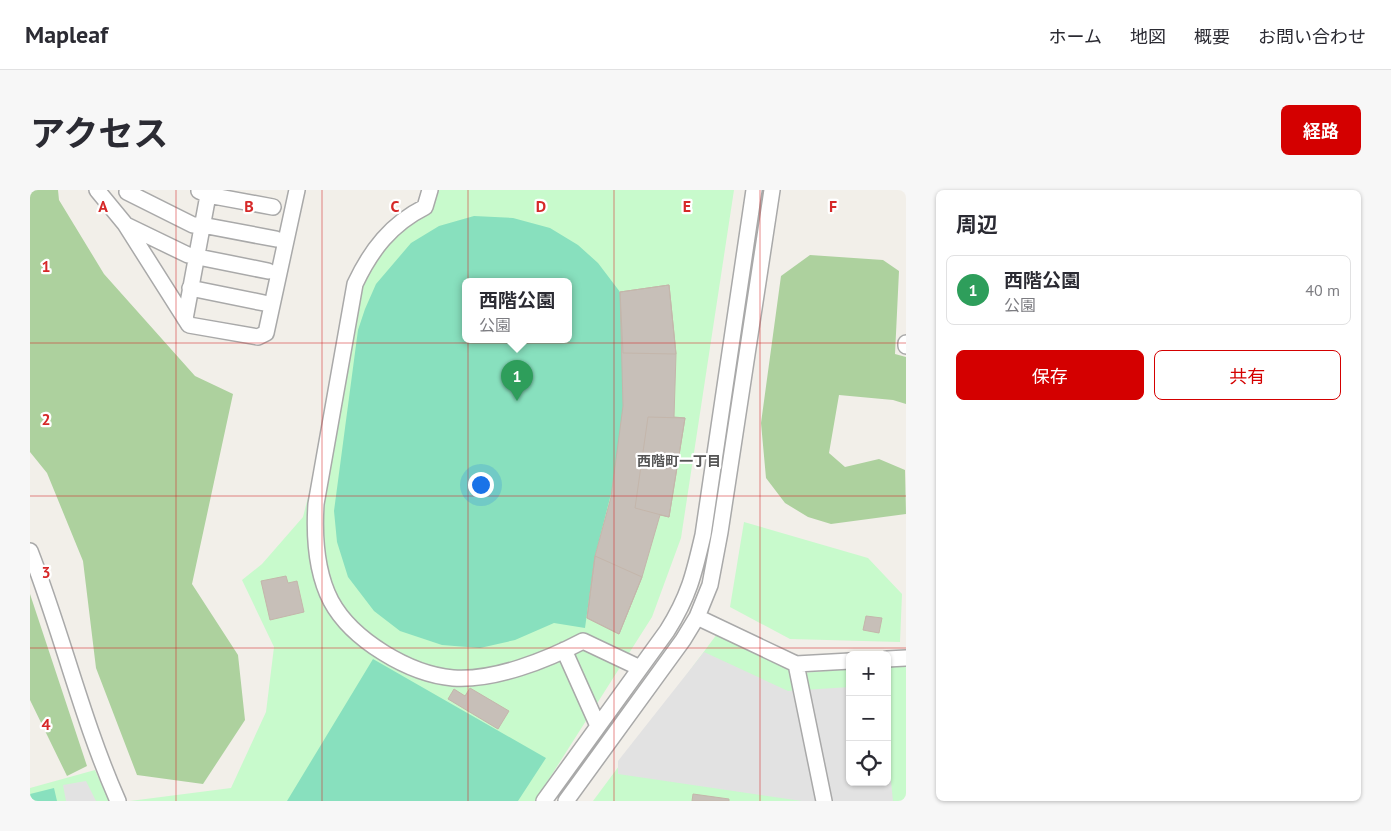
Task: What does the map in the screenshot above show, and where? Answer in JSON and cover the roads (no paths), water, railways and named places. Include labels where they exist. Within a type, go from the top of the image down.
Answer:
[{"type":"street","points":[[97,190],[122,221],[189,325],[258,337],[266,333],[297,190]]},
{"type":"street","points":[[430,190],[425,207],[390,230],[367,258],[355,284],[316,504],[314,536],[322,571],[332,601],[353,630],[383,652],[414,669],[453,678],[488,675],[535,662],[583,641],[640,668]]},
{"type":"street","points":[[544,801],[683,606],[694,579],[754,190]]},
{"type":"street","points":[[566,801],[683,640],[697,617],[710,585],[720,532],[772,190]]},
{"type":"street","points":[[122,221],[127,191],[193,226],[202,225],[276,239]]},
{"type":"street","points":[[185,319],[202,225],[205,192],[273,207]]},
{"type":"street","points":[[122,221],[188,256],[268,271]]},
{"type":"street","points":[[190,288],[264,303]]},
{"type":"street","points":[[30,551],[50,602],[74,683],[118,801]]},
{"type":"street","points":[[697,617],[796,664],[846,661]]},
{"type":"street","points":[[564,650],[598,726]]},
{"type":"street","points":[[891,659],[906,658]]},
{"type":"street","points":[[796,664],[824,801]]},
{"type":"place","name":"西階公園","points":[[517,401]]},
{"type":"district","name":"西階町一丁目","points":[[679,461]]}]
